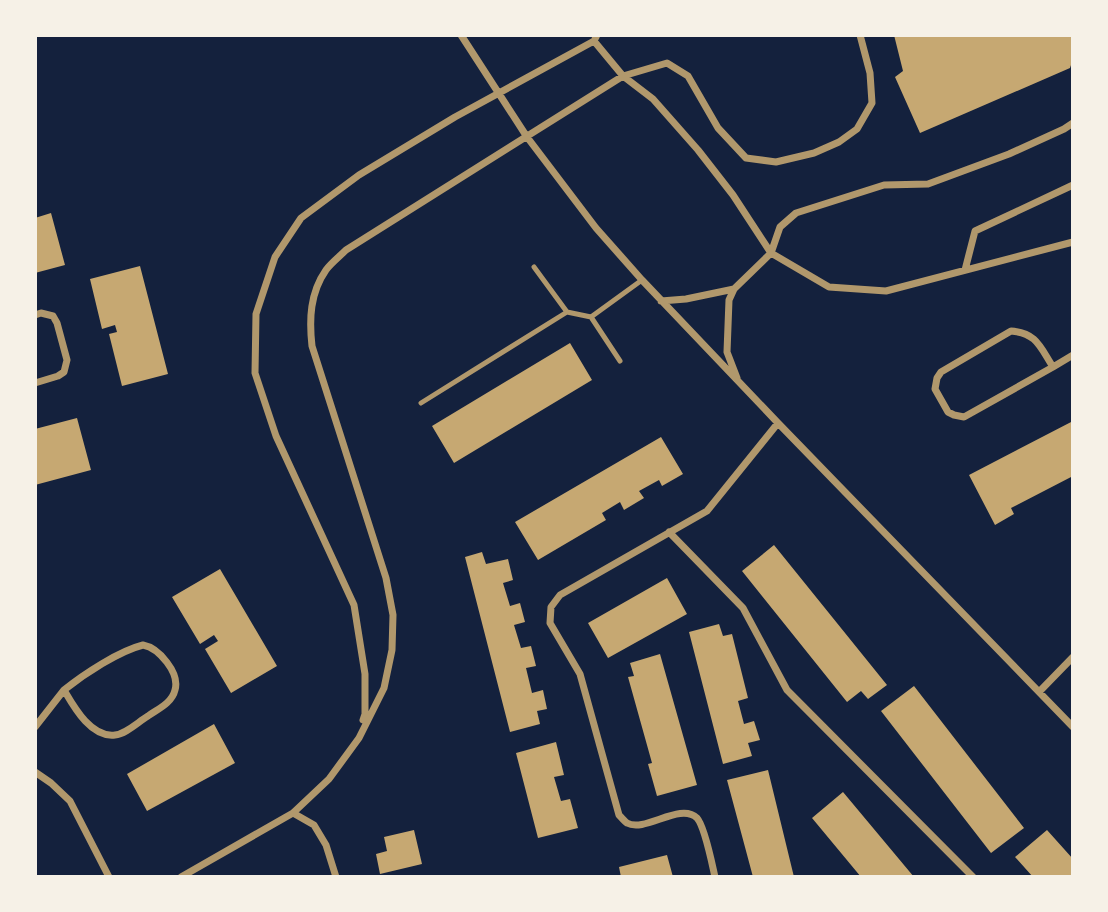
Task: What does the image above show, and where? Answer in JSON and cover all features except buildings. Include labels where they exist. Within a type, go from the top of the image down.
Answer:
[{"type":"street","points":[[461,35],[527,137],[596,228],[661,301],[1073,727]]},
{"type":"street","points":[[181,877],[293,813],[329,779],[359,738],[384,688],[392,650],[393,615],[386,578],[312,346],[309,321],[313,297],[326,271],[346,250],[623,76],[667,63],[688,76],[718,128],[747,158],[776,162],[814,153],[839,142],[856,129],[872,103],[870,73],[860,35]]},
{"type":"street","points":[[359,738],[365,714],[365,674],[354,606],[276,436],[256,373],[256,314],[275,257],[301,218],[359,175],[595,38],[623,76],[653,99],[698,150],[733,195],[771,253],[829,286],[886,291],[1073,242]]},
{"type":"street","points":[[739,382],[727,352],[729,300],[734,289],[771,253],[780,227],[796,213],[884,185],[928,184],[1009,154],[1073,123]]},
{"type":"street","points":[[964,270],[975,231],[1073,185]]},
{"type":"street","points":[[661,301],[734,289]]},
{"type":"street","points":[[35,315],[41,313],[53,316],[67,360],[64,372],[35,383]]},
{"type":"street","points":[[1053,367],[1033,338],[1023,332],[1011,331],[941,372],[935,389],[948,412],[964,417],[1053,367],[1073,355]]},
{"type":"street","points":[[715,877],[698,819],[681,814],[636,825],[626,823],[619,815],[580,674],[550,623],[551,607],[560,595],[707,511],[778,423]]},
{"type":"street","points":[[669,532],[743,608],[787,690],[973,877]]},
{"type":"street","points":[[35,727],[64,690],[132,648],[151,646],[160,653],[173,673],[176,684],[169,702],[124,732],[114,735],[101,733],[87,723],[64,690]]},
{"type":"street","points":[[1039,692],[1073,657]]},
{"type":"street","points":[[35,772],[70,801],[109,877]]},
{"type":"street","points":[[293,813],[314,825],[326,845],[336,877]]},
{"type":"lane","points":[[534,267],[567,312],[591,317],[620,361]]},
{"type":"lane","points":[[591,317],[642,280]]},
{"type":"lane","points":[[421,403],[567,312]]}]
